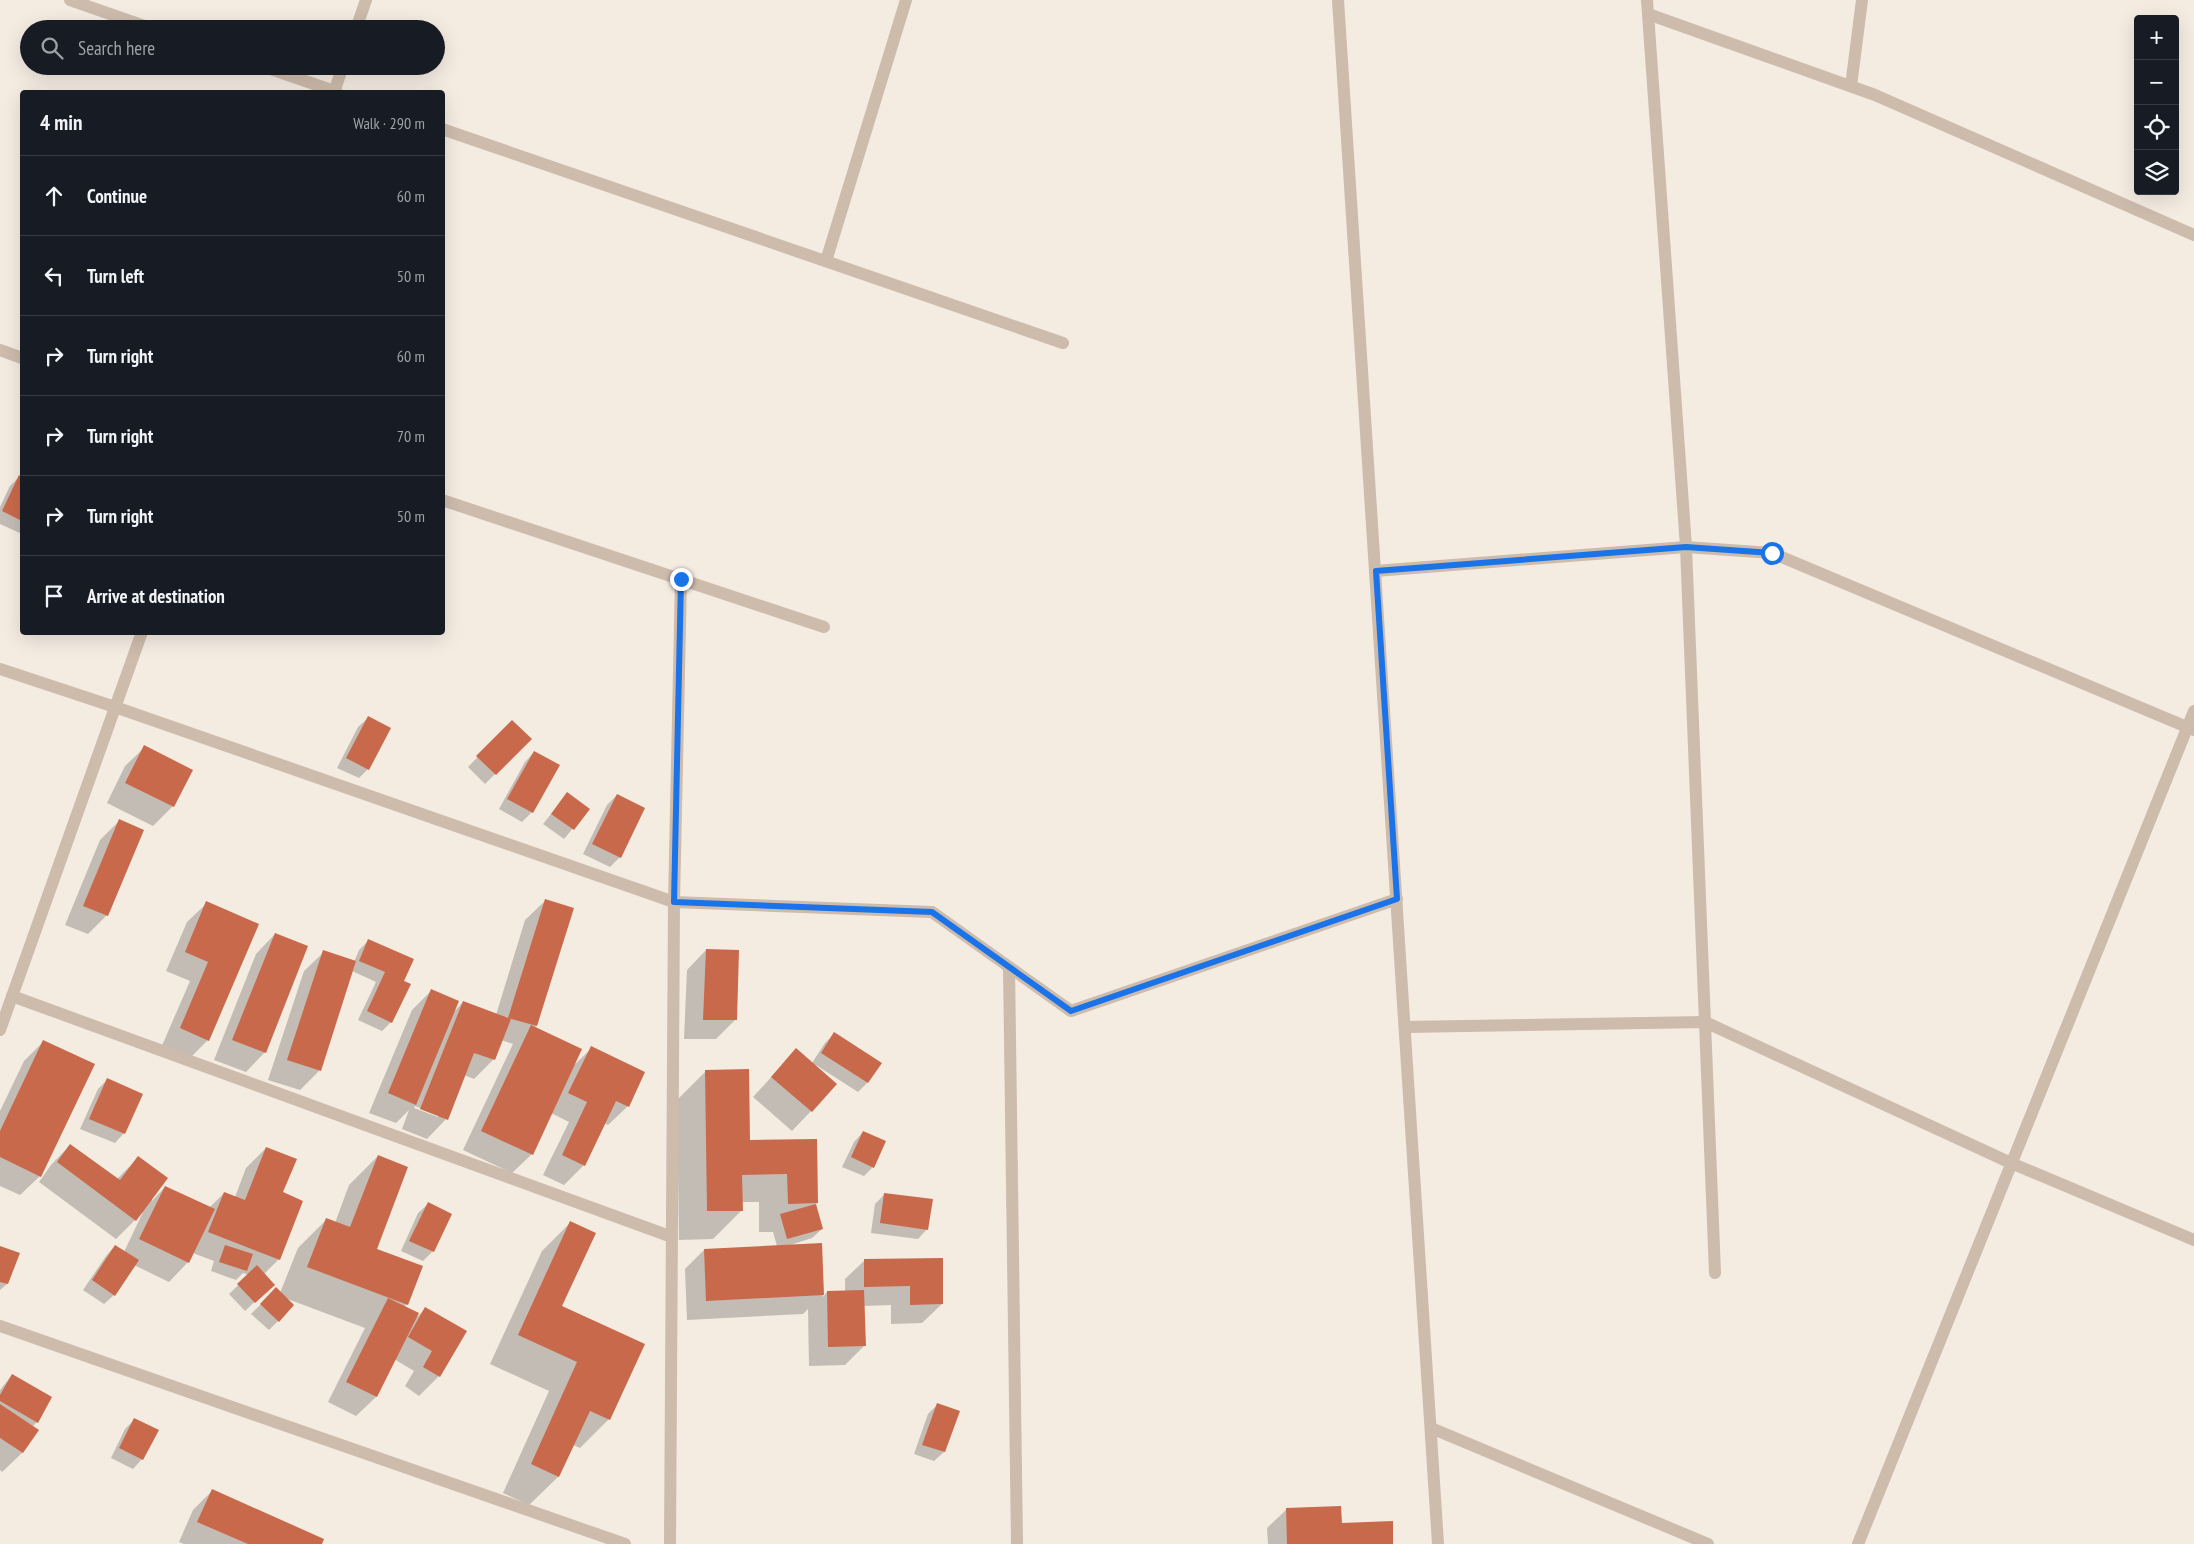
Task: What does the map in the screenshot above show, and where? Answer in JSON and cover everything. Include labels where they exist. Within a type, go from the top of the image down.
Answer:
[{"type":"street","points":[[70,0],[127,20]]},
{"type":"street","points":[[359,20],[366,0]]},
{"type":"street","points":[[826,261],[906,0]]},
{"type":"street","points":[[1338,0],[1438,1544]]},
{"type":"street","points":[[1647,0],[1686,547],[1715,1273]]},
{"type":"street","points":[[1850,86],[1862,0]]},
{"type":"street","points":[[1648,14],[1875,95],[2194,235]]},
{"type":"street","points":[[287,75],[329,90]]},
{"type":"street","points":[[336,90],[340,75]]},
{"type":"street","points":[[445,130],[1063,343]]},
{"type":"street","points":[[0,350],[20,357]]},
{"type":"street","points":[[445,501],[824,627]]},
{"type":"street","points":[[1376,571],[1686,547],[1772,553],[2191,729]]},
{"type":"street","points":[[670,1544],[674,902],[681,579]]},
{"type":"street","points":[[0,1030],[141,635]]},
{"type":"street","points":[[0,669],[115,706],[674,902],[932,912],[1071,1011],[1397,899]]},
{"type":"street","points":[[1858,1544],[2011,1163],[2191,729],[2194,711]]},
{"type":"street","points":[[1009,967],[1017,1544]]},
{"type":"street","points":[[12,996],[672,1237]]},
{"type":"street","points":[[1405,1027],[1705,1022],[2011,1163],[2194,1240]]},
{"type":"street","points":[[0,1326],[625,1544]]},
{"type":"street","points":[[1431,1428],[1708,1544]]},
{"type":"building","points":[[19,475],[20,520],[2,511]]},
{"type":"building","points":[[368,716],[391,728],[369,770],[346,758]]},
{"type":"building","points":[[512,720],[532,739],[496,775],[476,756]]},
{"type":"building","points":[[144,745],[193,770],[174,807],[125,783]]},
{"type":"building","points":[[534,751],[560,765],[533,813],[507,799]]},
{"type":"building","points":[[567,792],[590,809],[574,830],[551,814]]},
{"type":"building","points":[[617,794],[645,808],[621,858],[592,844]]},
{"type":"building","points":[[119,819],[144,830],[108,916],[83,906]]},
{"type":"building","points":[[545,899],[574,908],[537,1026],[508,1018]]},
{"type":"building","points":[[206,901],[259,924],[209,1041],[180,1028],[208,962],[185,952]]},
{"type":"building","points":[[275,933],[308,946],[266,1053],[232,1040]]},
{"type":"building","points":[[368,939],[414,959],[404,981],[411,984],[392,1023],[367,1011],[385,972],[359,961]]},
{"type":"building","points":[[706,949],[739,950],[737,1020],[703,1020]]},
{"type":"building","points":[[323,950],[356,961],[321,1071],[287,1060]]},
{"type":"building","points":[[431,989],[459,1001],[416,1105],[388,1093]]},
{"type":"building","points":[[463,1001],[511,1019],[495,1060],[474,1053],[448,1120],[420,1109]]},
{"type":"building","points":[[531,1025],[582,1049],[533,1155],[481,1131]]},
{"type":"building","points":[[834,1032],[882,1063],[868,1083],[821,1053]]},
{"type":"building","points":[[43,1040],[95,1064],[41,1177],[0,1157],[0,1131]]},
{"type":"building","points":[[591,1046],[645,1072],[629,1107],[616,1101],[585,1166],[562,1155],[587,1102],[568,1093]]},
{"type":"building","points":[[796,1048],[837,1084],[812,1112],[771,1077]]},
{"type":"building","points":[[749,1069],[750,1140],[817,1139],[818,1203],[788,1204],[787,1174],[742,1175],[743,1211],[707,1211],[705,1070]]},
{"type":"building","points":[[107,1078],[143,1094],[125,1134],[89,1119]]},
{"type":"building","points":[[863,1131],[886,1141],[874,1168],[851,1157]]},
{"type":"building","points":[[70,1144],[120,1180],[138,1156],[168,1178],[136,1221],[57,1162]]},
{"type":"building","points":[[266,1147],[297,1159],[283,1192],[303,1201],[280,1260],[208,1232],[224,1192],[245,1200]]},
{"type":"building","points":[[378,1155],[408,1167],[377,1249],[423,1266],[408,1305],[307,1267],[326,1218],[350,1227]]},
{"type":"building","points":[[165,1186],[215,1209],[189,1263],[139,1239]]},
{"type":"building","points":[[884,1193],[933,1199],[928,1230],[880,1223]]},
{"type":"building","points":[[428,1202],[452,1214],[434,1252],[409,1241]]},
{"type":"building","points":[[816,1204],[823,1229],[787,1239],[780,1214]]},
{"type":"building","points":[[570,1221],[596,1233],[562,1306],[645,1344],[610,1420],[590,1411],[559,1477],[531,1464],[577,1362],[518,1335]]},
{"type":"building","points":[[822,1243],[824,1295],[706,1301],[704,1249]]},
{"type":"building","points":[[115,1245],[139,1260],[115,1296],[92,1280]]},
{"type":"building","points":[[225,1245],[253,1254],[247,1271],[219,1262]]},
{"type":"building","points":[[0,1246],[20,1253],[8,1284],[0,1282]]},
{"type":"building","points":[[943,1258],[943,1304],[910,1305],[910,1286],[864,1287],[864,1259]]},
{"type":"building","points":[[257,1265],[275,1285],[255,1303],[237,1284]]},
{"type":"building","points":[[276,1287],[294,1305],[279,1322],[260,1304]]},
{"type":"building","points":[[864,1290],[866,1346],[828,1347],[827,1291]]},
{"type":"building","points":[[388,1298],[419,1313],[377,1397],[346,1382]]},
{"type":"building","points":[[425,1307],[467,1331],[440,1377],[423,1367],[432,1351],[408,1337]]},
{"type":"building","points":[[12,1374],[52,1397],[38,1423],[0,1401],[0,1395]]},
{"type":"building","points":[[937,1403],[960,1411],[945,1452],[922,1445]]},
{"type":"building","points":[[0,1404],[39,1430],[23,1453],[0,1438]]},
{"type":"building","points":[[134,1418],[159,1430],[143,1460],[119,1448]]},
{"type":"building","points":[[212,1489],[324,1539],[322,1544],[248,1544],[197,1522]]},
{"type":"building","points":[[1341,1506],[1342,1523],[1393,1521],[1393,1544],[1287,1544],[1286,1508]]},
{"type":"route","points":[[681,579],[674,902],[932,912],[1071,1011],[1397,899],[1376,571],[1686,547],[1772,553]]}]
